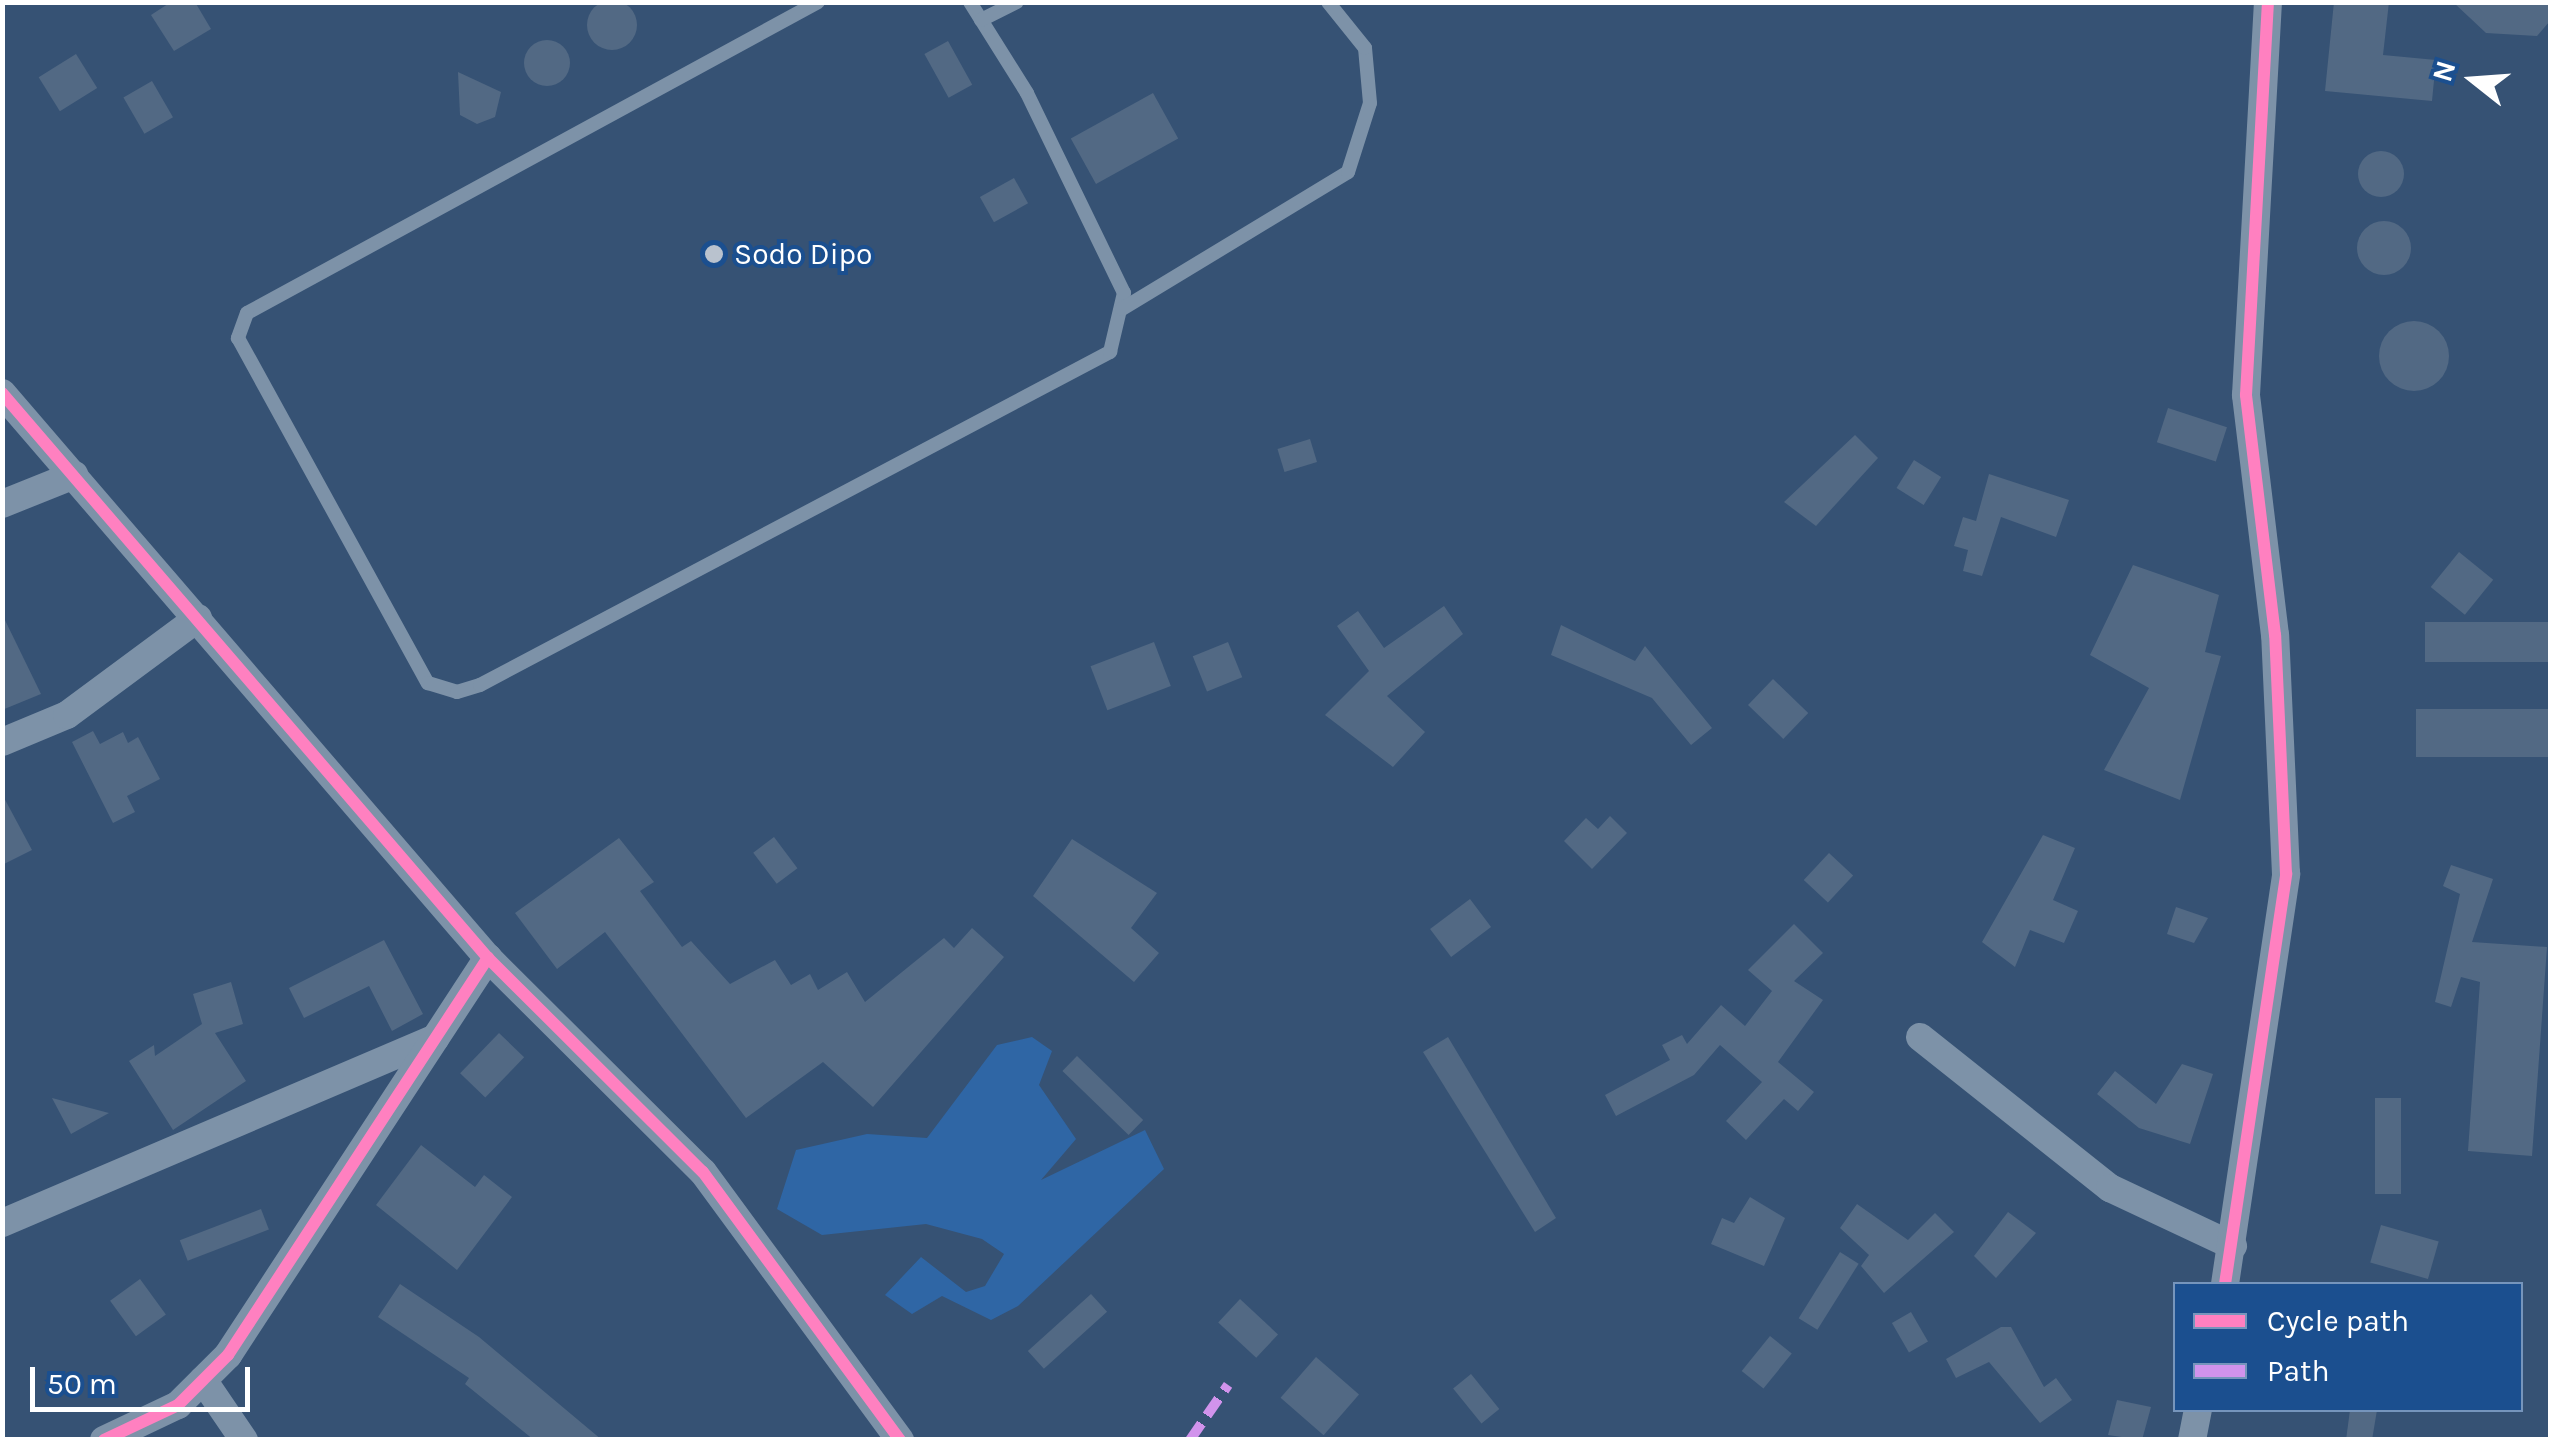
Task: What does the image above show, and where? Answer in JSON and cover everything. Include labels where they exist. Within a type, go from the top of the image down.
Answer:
[{"type":"street","points":[[2224,1282],[2233,1246],[2286,874],[2275,634],[2246,395],[2268,2]]},
{"type":"street","points":[[2,393],[488,958],[703,1172],[900,1440]]},
{"type":"street","points":[[2,504],[74,475]]},
{"type":"street","points":[[2,742],[67,715],[198,618]]},
{"type":"street","points":[[104,1440],[178,1405],[203,1380],[488,958]]},
{"type":"street","points":[[1920,1037],[2110,1188],[2233,1246]]},
{"type":"street","points":[[2,1223],[435,1038]]},
{"type":"street","points":[[203,1380],[240,1437]]},
{"type":"street","points":[[2192,1440],[2198,1412]]},
{"type":"lane","points":[[818,2],[247,313],[238,338],[428,683],[457,692],[480,685],[1110,352],[1124,293],[1027,94],[970,2]]},
{"type":"lane","points":[[981,20],[1017,2]]},
{"type":"lane","points":[[1122,309],[1348,172],[1370,103],[1366,48],[1328,2]]},
{"type":"shaded area","points":[[1032,1037],[1052,1051],[1039,1085],[1076,1139],[1041,1180],[1145,1130],[1164,1169],[1018,1306],[991,1320],[942,1296],[912,1314],[885,1295],[921,1257],[966,1292],[985,1286],[1004,1254],[982,1239],[926,1224],[822,1235],[777,1209],[796,1150],[867,1134],[927,1138],[997,1045]]},
{"type":"building","points":[[612,0],[629,8],[637,25],[629,42],[612,50],[595,42],[587,25],[595,8]]},
{"type":"building","points":[[171,2],[195,2],[211,29],[174,51],[151,15]]},
{"type":"building","points":[[2334,2],[2389,2],[2383,55],[2436,60],[2432,101],[2325,91]]},
{"type":"building","points":[[2453,2],[2550,2],[2550,21],[2537,36],[2486,33]]},
{"type":"building","points":[[547,40],[563,47],[570,63],[563,79],[547,86],[531,79],[524,63],[531,47]]},
{"type":"building","points":[[948,41],[972,85],[949,98],[924,54]]},
{"type":"building","points":[[76,54],[97,88],[60,111],[39,77]]},
{"type":"building","points":[[458,72],[501,92],[495,117],[477,124],[460,115]]},
{"type":"building","points":[[152,81],[173,117],[144,134],[123,98]]},
{"type":"building","points":[[1153,93],[1178,138],[1096,184],[1071,139]]},
{"type":"building","points":[[2381,151],[2397,158],[2404,174],[2397,190],[2381,197],[2365,190],[2358,174],[2365,158]]},
{"type":"building","points":[[1014,178],[1028,203],[994,222],[980,197]]},
{"type":"building","points":[[2384,221],[2403,229],[2411,248],[2403,267],[2384,275],[2365,267],[2357,248],[2365,229]]},
{"type":"building","points":[[2414,321],[2439,331],[2449,356],[2439,381],[2414,391],[2389,381],[2379,356],[2389,331]]},
{"type":"building","points":[[2168,408],[2227,427],[2216,461],[2157,442]]},
{"type":"building","points":[[1855,435],[1878,458],[1816,526],[1784,502]]},
{"type":"building","points":[[1310,439],[1317,462],[1285,472],[1277,449]]},
{"type":"building","points":[[1914,460],[1941,477],[1924,505],[1897,488]]},
{"type":"building","points":[[1989,474],[2069,500],[2056,537],[2001,517],[1982,576],[1963,571],[1968,550],[1954,546],[1963,517],[1976,521]]},
{"type":"building","points":[[2459,552],[2493,580],[2465,615],[2431,587]]},
{"type":"building","points":[[2133,565],[2219,595],[2205,652],[2221,656],[2180,800],[2104,770],[2149,688],[2090,655]]},
{"type":"building","points":[[1444,606],[1463,634],[1387,696],[1425,732],[1393,767],[1325,715],[1369,671],[1337,626],[1358,611],[1384,648]]},
{"type":"building","points":[[2,614],[41,694],[2,710]]},
{"type":"building","points":[[2425,622],[2550,622],[2550,662],[2425,662]]},
{"type":"building","points":[[1561,625],[1635,661],[1645,646],[1712,728],[1691,745],[1652,698],[1551,655]]},
{"type":"building","points":[[1154,642],[1171,686],[1107,710],[1091,666]]},
{"type":"building","points":[[1228,642],[1242,677],[1207,691],[1193,656]]},
{"type":"building","points":[[1773,679],[1808,713],[1783,739],[1748,705]]},
{"type":"building","points":[[2416,709],[2550,709],[2550,757],[2416,757]]},
{"type":"building","points":[[93,731],[100,744],[123,732],[128,743],[138,737],[160,779],[127,796],[135,812],[113,823],[72,742]]},
{"type":"building","points":[[2,794],[32,850],[2,865]]},
{"type":"building","points":[[1610,816],[1627,833],[1592,869],[1564,841],[1586,818],[1598,829]]},
{"type":"building","points":[[2043,835],[2075,848],[2053,900],[2078,911],[2064,943],[2030,930],[2015,967],[1982,942]]},
{"type":"building","points":[[774,837],[797,868],[777,884],[753,853]]},
{"type":"building","points":[[619,838],[654,882],[640,891],[682,947],[691,941],[730,984],[775,960],[791,985],[810,974],[818,990],[847,972],[865,1002],[944,938],[954,948],[972,928],[1004,957],[873,1107],[823,1062],[746,1118],[605,932],[557,969],[515,913]]},
{"type":"building","points":[[1072,839],[1157,893],[1131,928],[1159,953],[1134,982],[1033,896]]},
{"type":"building","points":[[1829,853],[1853,876],[1828,903],[1804,880]]},
{"type":"building","points":[[2451,865],[2493,879],[2472,942],[2547,947],[2532,1156],[2468,1151],[2480,982],[2461,977],[2451,1007],[2435,1002],[2460,894],[2443,886]]},
{"type":"building","points":[[1470,899],[1491,927],[1451,957],[1430,929]]},
{"type":"building","points":[[2176,907],[2208,918],[2194,943],[2167,934]]},
{"type":"building","points":[[1794,924],[1823,953],[1794,981],[1823,1000],[1778,1062],[1814,1092],[1798,1111],[1784,1099],[1746,1140],[1726,1121],[1762,1082],[1720,1045],[1694,1075],[1616,1116],[1605,1095],[1670,1060],[1662,1045],[1682,1035],[1687,1044],[1721,1005],[1745,1026],[1772,991],[1748,970]]},
{"type":"building","points":[[384,940],[423,1014],[392,1031],[369,986],[304,1018],[289,988]]},
{"type":"building","points":[[231,982],[243,1024],[215,1033],[246,1081],[173,1130],[129,1061],[154,1045],[155,1056],[202,1024],[193,994]]},
{"type":"building","points":[[499,1033],[524,1057],[485,1098],[460,1073]]},
{"type":"building","points":[[1448,1037],[1556,1218],[1535,1232],[1423,1052]]},
{"type":"building","points":[[1077,1056],[1143,1120],[1129,1135],[1062,1071]]},
{"type":"building","points":[[2182,1064],[2213,1074],[2190,1144],[2139,1128],[2097,1094],[2115,1071],[2156,1104]]},
{"type":"building","points":[[52,1098],[109,1113],[71,1134]]},
{"type":"building","points":[[2375,1098],[2401,1098],[2401,1194],[2375,1194]]},
{"type":"building","points":[[421,1145],[475,1187],[484,1175],[512,1197],[457,1270],[376,1205]]},
{"type":"building","points":[[1750,1197],[1785,1218],[1764,1266],[1711,1244],[1722,1218],[1734,1223]]},
{"type":"building","points":[[1857,1204],[1908,1240],[1935,1213],[1954,1232],[1884,1293],[1861,1266],[1869,1255],[1840,1228]]},
{"type":"building","points":[[261,1209],[269,1230],[188,1261],[180,1240]]},
{"type":"building","points":[[2008,1212],[2036,1233],[1996,1278],[1974,1256]]},
{"type":"building","points":[[2381,1225],[2439,1242],[2428,1279],[2370,1262]]},
{"type":"building","points":[[1840,1252],[1859,1264],[1817,1330],[1799,1318]]},
{"type":"building","points":[[140,1279],[166,1315],[136,1336],[110,1301]]},
{"type":"building","points":[[400,1284],[479,1337],[602,1440],[534,1440],[465,1384],[469,1378],[378,1317]]},
{"type":"building","points":[[1091,1294],[1107,1312],[1044,1369],[1028,1351]]},
{"type":"building","points":[[1240,1299],[1278,1334],[1256,1358],[1218,1322]]},
{"type":"building","points":[[1911,1312],[1928,1341],[1909,1352],[1892,1323]]},
{"type":"building","points":[[2001,1327],[2011,1327],[2044,1387],[2056,1378],[2072,1400],[2040,1423],[1989,1362],[1956,1378],[1946,1359]]},
{"type":"building","points":[[1770,1336],[1792,1354],[1763,1389],[1742,1371]]},
{"type":"building","points":[[1316,1357],[1359,1394],[1324,1435],[1281,1398]]},
{"type":"building","points":[[1471,1374],[1499,1409],[1481,1423],[1453,1388]]},
{"type":"building","points":[[2117,1400],[2151,1407],[2142,1440],[2108,1435]]},
{"type":"building","points":[[2350,1412],[2377,1412],[2372,1440],[2346,1440]]},
{"type":"marked path","points":[[1190,1440],[1228,1385]]},
{"type":"cycle path","points":[[2225,1282],[2286,874],[2275,635],[2246,395],[2268,2]]},
{"type":"cycle path","points":[[2,393],[488,958],[703,1172],[900,1440]]},
{"type":"cycle path","points":[[104,1440],[178,1405],[228,1355],[488,958]]},
{"type":"place","name":"Sodo Dipo","points":[[714,254]]}]
